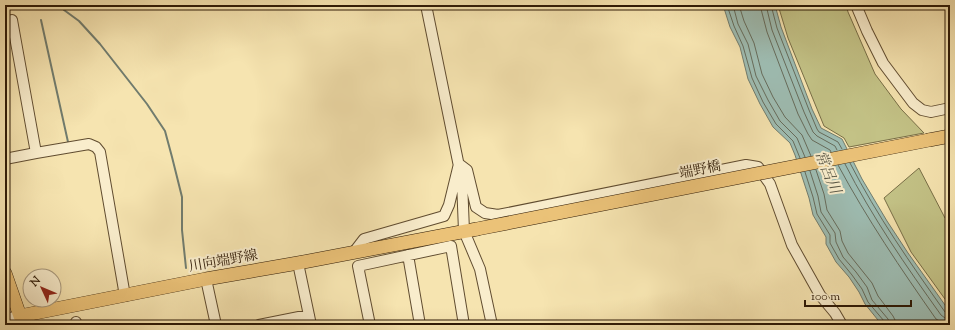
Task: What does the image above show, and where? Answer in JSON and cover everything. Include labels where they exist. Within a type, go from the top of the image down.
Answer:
[{"type":"main road","name":"端野橋","points":[[470,230],[950,136]]},
{"type":"main road","name":"川向端野線","points":[[22,321],[125,296],[206,279],[470,230]]},
{"type":"main road","points":[[5,273],[22,321]]},
{"type":"street","points":[[426,5],[459,164],[470,230],[492,325]]},
{"type":"street","points":[[856,5],[883,63],[913,102],[922,110],[931,112],[950,108]]},
{"type":"street","points":[[5,22],[12,20],[36,153]]},
{"type":"street","points":[[5,160],[89,144],[96,147],[100,152],[125,296]]},
{"type":"street","points":[[354,252],[364,239],[444,216],[449,205],[459,164]]},
{"type":"street","points":[[459,164],[467,170],[476,207],[485,214],[498,215],[746,165],[758,167],[770,184],[792,245],[820,295],[835,313],[842,325]]},
{"type":"street","points":[[370,325],[358,266],[451,246],[464,325]]},
{"type":"street","points":[[408,255],[420,325]]},
{"type":"street","points":[[259,325],[310,320],[298,263]]},
{"type":"street","points":[[206,279],[216,325]]},
{"type":"street","points":[[5,319],[22,321]]},
{"type":"shaded area","points":[[778,5],[846,5],[875,74],[901,109],[924,133],[849,147],[844,138],[824,126],[788,38]]},
{"type":"shaded area","points":[[919,168],[945,218],[950,220],[950,306],[911,252],[884,198]]},
{"type":"water","name":"常呂川","points":[[723,5],[775,5],[781,27],[812,109],[821,128],[842,139],[862,179],[887,221],[950,312],[950,325],[882,325],[865,304],[859,292],[836,262],[826,244],[826,237],[813,215],[809,198],[790,143],[773,127],[760,104],[748,79],[740,47],[730,27]]},
{"type":"waterway","points":[[64,10],[79,21],[100,44],[147,104],[165,131],[182,197],[182,230],[186,268]]},
{"type":"waterway","points":[[41,20],[68,142]]}]
